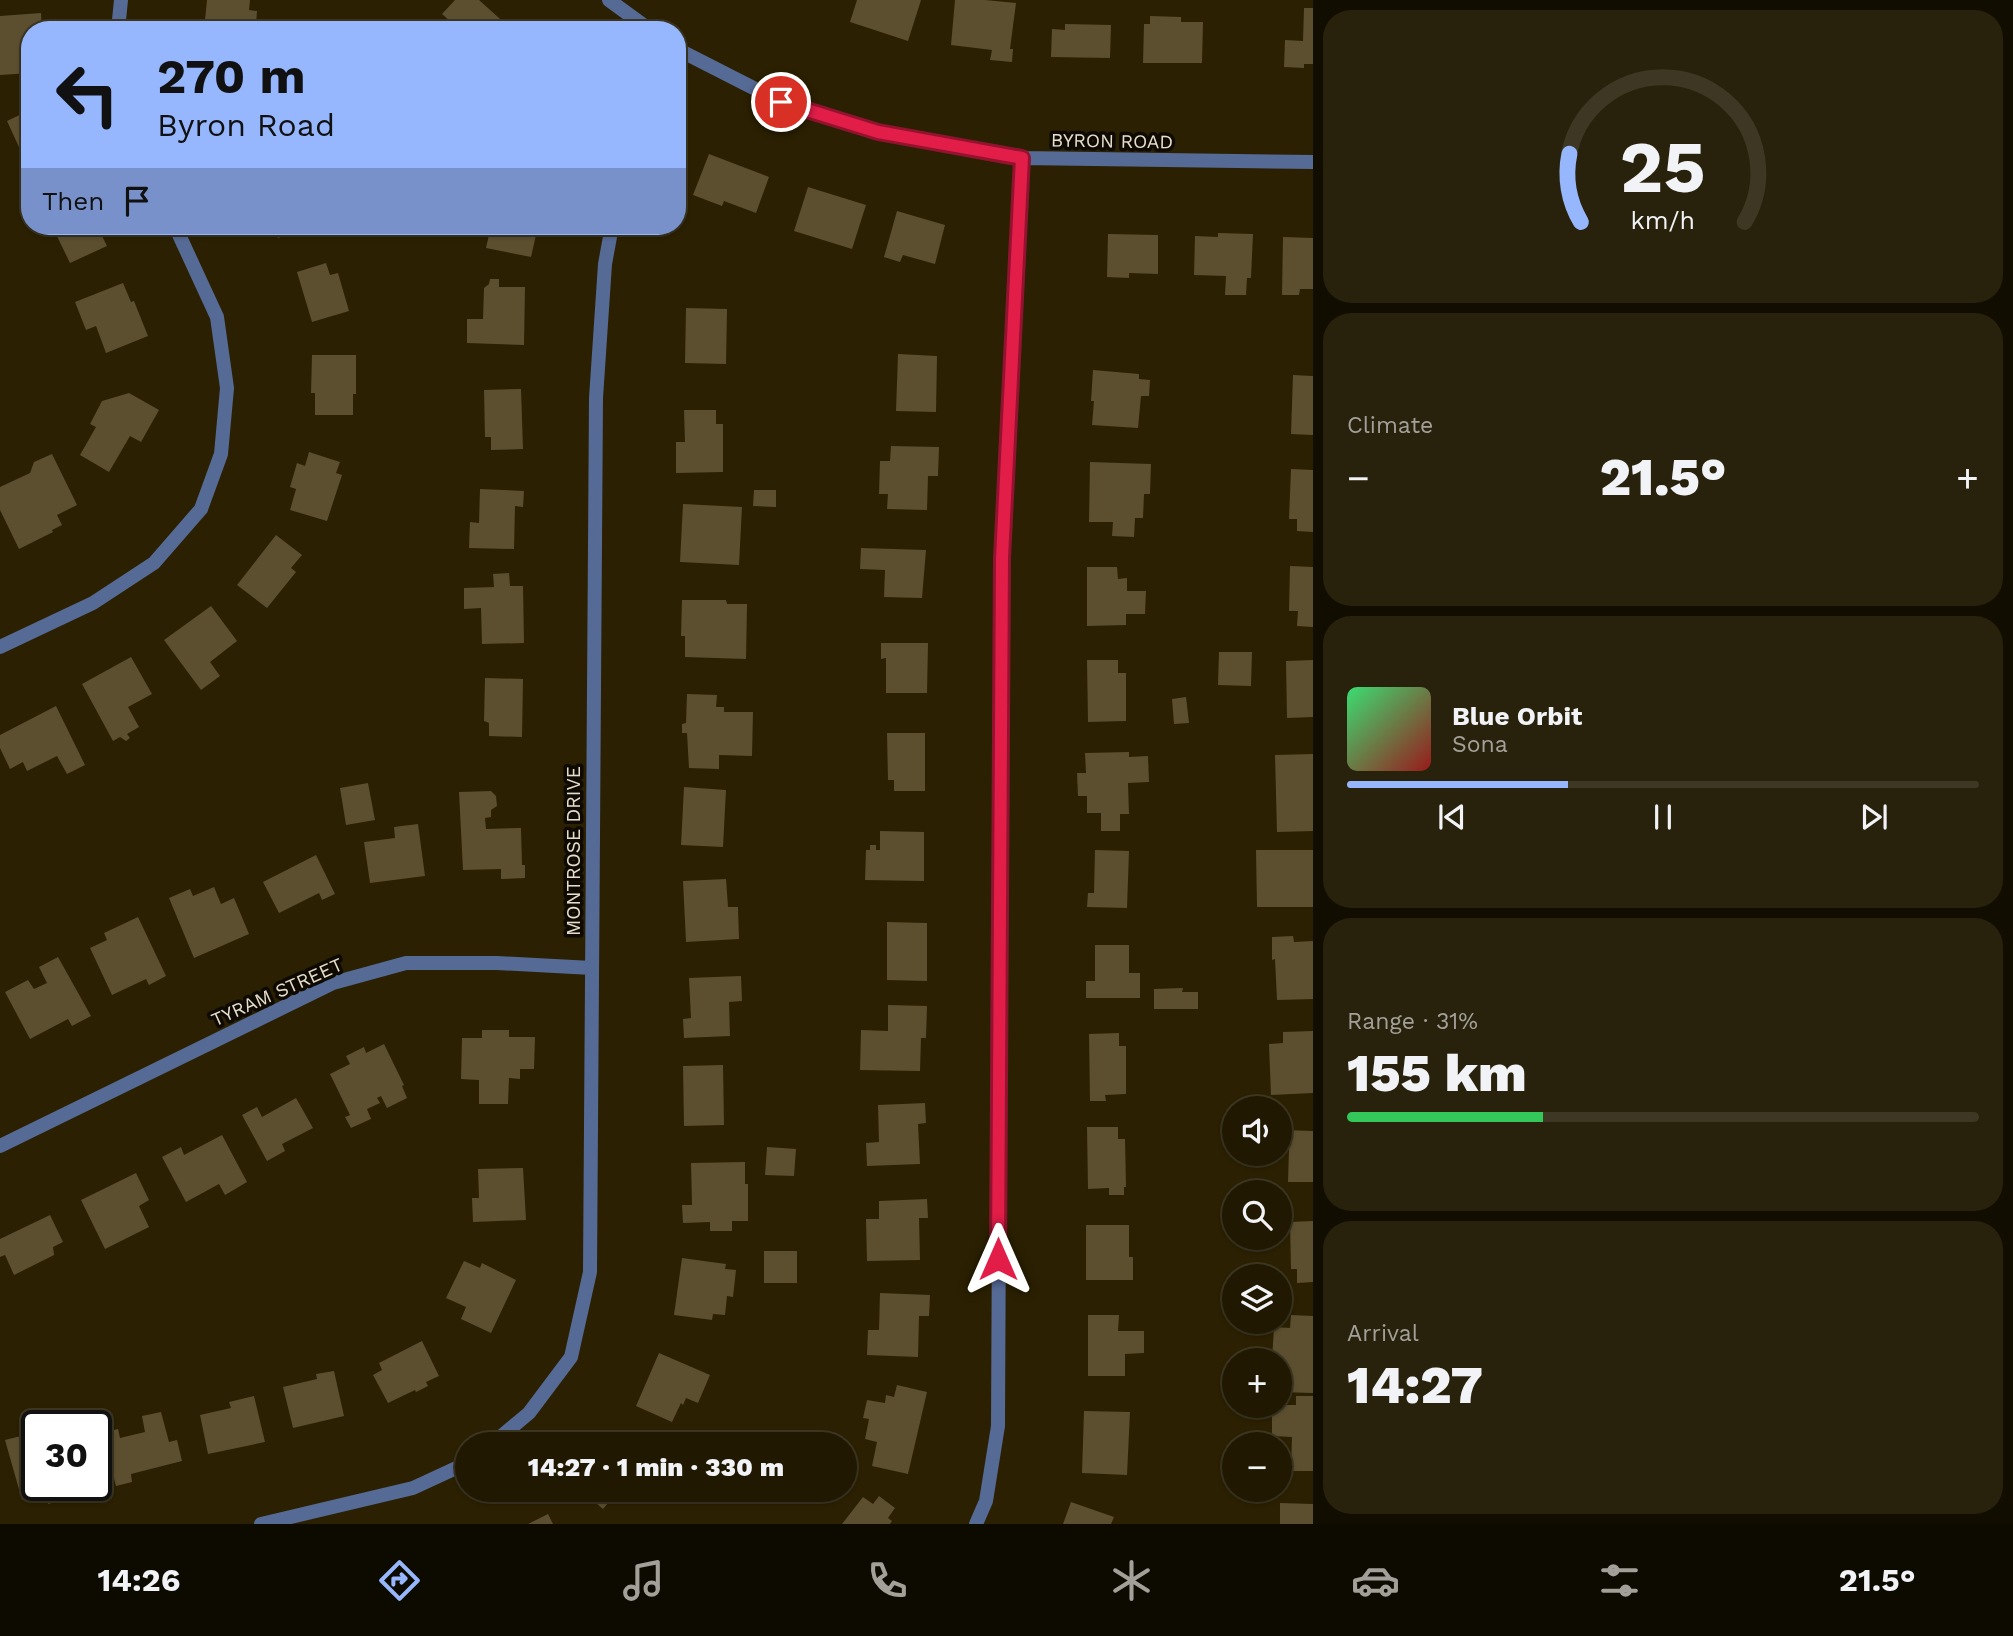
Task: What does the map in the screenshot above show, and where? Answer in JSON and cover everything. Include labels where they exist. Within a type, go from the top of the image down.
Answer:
[{"type":"street","points":[[119,21],[121,0]]},
{"type":"street","points":[[608,0],[637,21]]},
{"type":"street","name":"BYRON ROAD","points":[[686,57],[781,102],[878,132],[1022,158],[1313,162]]},
{"type":"street","points":[[976,1524],[986,1501],[998,1426],[1002,558],[1022,158]]},
{"type":"street","points":[[0,647],[93,603],[153,563],[201,509],[221,454],[227,388],[217,317],[179,235]]},
{"type":"street","name":"MONTROSE DRIVE","points":[[506,1432],[529,1413],[571,1357],[590,1272],[596,398],[605,264],[610,235]]},
{"type":"street","name":"TYRAM STREET","points":[[0,1146],[333,983],[406,963],[497,963],[592,968]]},
{"type":"street","points":[[261,1524],[313,1518],[414,1488],[455,1469]]},
{"type":"building","points":[[207,0],[250,0],[249,10],[257,11],[256,21],[205,21]]},
{"type":"building","points":[[455,0],[479,0],[502,21],[450,21],[442,14]]},
{"type":"building","points":[[857,0],[921,0],[908,41],[850,22]]},
{"type":"building","points":[[955,0],[1016,3],[1010,49],[1013,49],[1012,62],[990,60],[992,50],[951,45]]},
{"type":"building","points":[[1304,8],[1313,8],[1313,64],[1304,64],[1304,68],[1284,67],[1285,40],[1303,41]]},
{"type":"building","points":[[41,13],[41,21],[21,21],[21,74],[0,75],[0,16]]},
{"type":"building","points":[[1150,16],[1181,17],[1181,22],[1203,22],[1202,63],[1143,63],[1144,24],[1150,24]]},
{"type":"building","points":[[1065,24],[1111,25],[1110,58],[1051,57],[1052,29],[1065,30]]},
{"type":"building","points":[[21,114],[21,151],[7,121]]},
{"type":"building","points":[[709,154],[769,177],[756,213],[724,201],[722,206],[693,195]]},
{"type":"building","points":[[808,187],[866,205],[852,249],[794,231]]},
{"type":"building","points":[[897,211],[945,225],[935,264],[903,255],[900,262],[884,257]]},
{"type":"building","points":[[1218,233],[1253,234],[1251,278],[1247,278],[1246,295],[1225,295],[1226,276],[1194,275],[1195,236],[1218,237]]},
{"type":"building","points":[[1108,234],[1158,235],[1158,274],[1129,273],[1129,278],[1107,277]]},
{"type":"building","points":[[56,235],[102,235],[107,246],[70,263]]},
{"type":"building","points":[[489,235],[536,235],[531,257],[486,248]]},
{"type":"building","points":[[1283,237],[1313,238],[1313,289],[1300,289],[1299,295],[1282,295]]},
{"type":"building","points":[[326,263],[330,275],[338,273],[349,311],[312,322],[297,272]]},
{"type":"building","points":[[490,279],[499,279],[499,287],[525,287],[524,345],[467,343],[467,319],[483,319],[484,288]]},
{"type":"building","points":[[123,283],[131,302],[134,301],[148,336],[106,353],[96,326],[86,330],[75,302]]},
{"type":"building","points":[[686,308],[727,309],[726,364],[685,363]]},
{"type":"building","points":[[898,354],[937,356],[936,412],[896,411]]},
{"type":"building","points":[[312,355],[356,355],[353,415],[315,415],[315,393],[311,393]]},
{"type":"building","points":[[1093,370],[1139,374],[1139,379],[1150,380],[1149,396],[1141,396],[1138,428],[1092,425]]},
{"type":"building","points":[[1293,375],[1313,376],[1313,435],[1291,434]]},
{"type":"building","points":[[521,389],[523,449],[491,450],[491,437],[485,437],[484,390]]},
{"type":"building","points":[[129,393],[159,410],[141,442],[130,436],[109,472],[80,455],[96,427],[90,424],[102,401]]},
{"type":"building","points":[[684,410],[716,410],[716,424],[723,424],[723,472],[676,473],[676,442],[685,442]]},
{"type":"building","points":[[891,446],[939,447],[938,476],[928,476],[927,510],[887,509],[888,494],[879,494],[880,461],[890,461]]},
{"type":"building","points":[[309,452],[340,462],[336,473],[342,475],[327,521],[290,510],[296,489],[290,487],[297,463],[305,466]]},
{"type":"building","points":[[52,454],[77,505],[57,515],[62,525],[52,530],[53,532],[19,549],[0,510],[0,487],[30,473],[34,462]]},
{"type":"building","points":[[1090,462],[1151,464],[1150,494],[1144,494],[1143,518],[1135,518],[1134,537],[1112,536],[1113,522],[1089,522]]},
{"type":"building","points":[[1291,469],[1313,470],[1313,532],[1297,531],[1297,519],[1289,519]]},
{"type":"building","points":[[480,489],[524,491],[523,507],[515,506],[514,549],[469,548],[470,522],[479,523]]},
{"type":"building","points":[[754,490],[776,490],[776,507],[753,506]]},
{"type":"building","points":[[683,504],[742,507],[739,565],[680,562]]},
{"type":"building","points":[[276,535],[302,555],[291,568],[296,572],[267,608],[237,585]]},
{"type":"building","points":[[861,548],[926,550],[922,598],[884,597],[885,570],[860,569]]},
{"type":"building","points":[[1290,566],[1313,567],[1313,627],[1297,626],[1298,611],[1289,611]]},
{"type":"building","points":[[1087,567],[1117,567],[1118,579],[1127,578],[1127,591],[1146,591],[1145,614],[1126,614],[1126,625],[1087,626]]},
{"type":"building","points":[[509,573],[510,586],[523,586],[524,643],[482,644],[481,608],[464,609],[464,588],[494,587],[493,574]]},
{"type":"building","points":[[682,600],[726,600],[727,604],[747,604],[746,659],[685,657],[685,636],[681,636]]},
{"type":"building","points":[[211,606],[237,641],[210,662],[220,676],[201,690],[164,640]]},
{"type":"building","points":[[881,643],[928,643],[927,693],[886,693],[886,658],[881,659]]},
{"type":"building","points":[[1219,652],[1252,652],[1251,686],[1218,685]]},
{"type":"building","points":[[131,657],[152,694],[128,707],[139,727],[127,734],[130,738],[126,741],[120,737],[113,741],[82,684]]},
{"type":"building","points":[[1087,660],[1118,660],[1118,673],[1126,673],[1126,721],[1088,722]]},
{"type":"building","points":[[1313,660],[1313,717],[1287,718],[1286,661]]},
{"type":"building","points":[[485,678],[523,679],[522,737],[489,736],[489,723],[484,721]]},
{"type":"building","points":[[687,694],[717,695],[716,707],[724,707],[724,712],[753,712],[752,756],[719,755],[719,769],[689,768],[687,733],[682,733],[682,724],[686,723]]},
{"type":"building","points":[[1186,697],[1189,723],[1174,724],[1172,699]]},
{"type":"building","points":[[56,706],[85,765],[67,774],[57,756],[27,771],[23,762],[10,769],[0,748],[0,735]]},
{"type":"building","points":[[887,733],[925,733],[925,791],[894,791],[894,780],[888,780]]},
{"type":"building","points":[[1129,752],[1129,757],[1148,756],[1149,782],[1128,783],[1129,814],[1120,814],[1120,831],[1101,831],[1101,813],[1087,813],[1087,796],[1078,796],[1077,773],[1086,773],[1085,753]]},
{"type":"building","points":[[1313,754],[1313,831],[1277,832],[1275,755]]},
{"type":"building","points":[[368,783],[375,820],[346,825],[340,788]]},
{"type":"building","points":[[684,787],[726,790],[723,847],[681,845]]},
{"type":"building","points":[[491,791],[496,796],[497,806],[491,810],[491,817],[485,818],[486,829],[521,828],[525,878],[501,879],[501,869],[463,870],[459,792]]},
{"type":"building","points":[[418,824],[425,876],[370,883],[364,842],[395,838],[394,827]]},
{"type":"building","points":[[880,831],[924,832],[924,881],[865,880],[866,850],[870,850],[870,845],[876,845],[876,850],[880,850]]},
{"type":"building","points":[[1095,850],[1129,851],[1127,908],[1087,907],[1088,893],[1094,893]]},
{"type":"building","points":[[1256,850],[1313,850],[1313,907],[1257,907]]},
{"type":"building","points":[[316,855],[335,894],[322,900],[319,893],[279,913],[263,882]]},
{"type":"building","points":[[726,879],[728,907],[738,907],[739,939],[686,942],[683,881]]},
{"type":"building","points":[[214,887],[221,904],[234,898],[249,934],[194,958],[169,898],[190,889],[193,896]]},
{"type":"building","points":[[138,917],[166,976],[149,985],[146,979],[112,995],[90,948],[107,940],[104,933]]},
{"type":"building","points":[[887,922],[927,923],[927,981],[887,980]]},
{"type":"building","points":[[1293,936],[1294,942],[1313,941],[1313,999],[1277,1000],[1272,937]]},
{"type":"building","points":[[1095,945],[1129,945],[1129,973],[1140,973],[1140,998],[1086,998],[1086,981],[1095,981]]},
{"type":"building","points":[[58,957],[91,1016],[72,1026],[68,1019],[30,1039],[5,992],[28,980],[34,989],[47,983],[39,967]]},
{"type":"building","points":[[741,976],[742,1001],[729,1002],[730,1036],[684,1038],[683,1019],[691,1018],[689,978]]},
{"type":"building","points":[[1183,988],[1182,992],[1198,992],[1198,1009],[1154,1009],[1154,989]]},
{"type":"building","points":[[888,1005],[927,1006],[926,1038],[921,1038],[920,1071],[860,1070],[861,1030],[888,1031]]},
{"type":"building","points":[[482,1030],[509,1030],[509,1037],[535,1037],[534,1069],[520,1069],[520,1079],[509,1078],[508,1104],[479,1104],[479,1080],[461,1079],[462,1038],[482,1038]]},
{"type":"building","points":[[1313,1031],[1313,1093],[1271,1095],[1269,1044],[1283,1043],[1283,1032]]},
{"type":"building","points":[[1119,1033],[1119,1046],[1126,1046],[1126,1094],[1105,1095],[1106,1101],[1090,1101],[1089,1034]]},
{"type":"building","points":[[384,1044],[404,1085],[402,1086],[407,1098],[387,1108],[381,1096],[377,1098],[380,1103],[367,1109],[371,1119],[351,1128],[345,1117],[350,1115],[330,1074],[350,1064],[346,1056],[364,1047],[366,1053]]},
{"type":"building","points":[[723,1065],[724,1125],[684,1126],[683,1066]]},
{"type":"building","points":[[296,1098],[313,1128],[282,1144],[285,1151],[267,1161],[242,1115],[257,1107],[262,1117]]},
{"type":"building","points":[[925,1103],[926,1123],[918,1124],[920,1164],[867,1166],[866,1143],[879,1142],[878,1105]]},
{"type":"building","points":[[1087,1127],[1118,1127],[1118,1139],[1125,1139],[1124,1195],[1109,1195],[1109,1188],[1088,1189]]},
{"type":"building","points":[[1292,1130],[1313,1131],[1313,1182],[1288,1180],[1288,1166],[1292,1166]]},
{"type":"building","points":[[222,1135],[247,1182],[225,1195],[219,1184],[186,1202],[162,1157],[181,1147],[184,1155]]},
{"type":"building","points":[[767,1147],[796,1149],[794,1176],[765,1175]]},
{"type":"building","points":[[745,1162],[748,1221],[732,1221],[732,1231],[710,1231],[710,1222],[683,1223],[682,1205],[692,1205],[691,1163]]},
{"type":"building","points":[[523,1168],[526,1220],[473,1222],[472,1198],[479,1198],[478,1169]]},
{"type":"building","points":[[136,1173],[149,1200],[139,1206],[149,1227],[105,1249],[81,1200]]},
{"type":"building","points":[[927,1199],[928,1218],[919,1218],[920,1260],[867,1261],[866,1219],[879,1219],[879,1201]]},
{"type":"building","points":[[50,1215],[63,1242],[53,1247],[54,1255],[14,1275],[5,1255],[0,1257],[0,1239]]},
{"type":"building","points":[[1313,1221],[1313,1282],[1297,1283],[1297,1269],[1292,1269],[1292,1222]]},
{"type":"building","points":[[1086,1225],[1129,1225],[1129,1257],[1133,1257],[1133,1280],[1086,1280]]},
{"type":"building","points":[[764,1251],[797,1251],[797,1283],[764,1283]]},
{"type":"building","points":[[682,1258],[726,1264],[725,1269],[736,1270],[733,1297],[727,1296],[725,1315],[713,1314],[712,1320],[674,1315]]},
{"type":"building","points":[[464,1261],[480,1268],[482,1263],[516,1280],[491,1333],[461,1319],[466,1307],[446,1298]]},
{"type":"building","points":[[880,1293],[930,1295],[929,1316],[919,1316],[918,1357],[867,1355],[868,1330],[879,1330]]},
{"type":"building","points":[[1088,1315],[1119,1315],[1118,1331],[1144,1331],[1144,1353],[1125,1354],[1125,1376],[1088,1376]]},
{"type":"building","points":[[1292,1315],[1313,1316],[1313,1393],[1292,1392],[1292,1348],[1273,1348],[1274,1334],[1292,1334]]},
{"type":"building","points":[[422,1341],[439,1376],[426,1382],[428,1386],[388,1403],[373,1375],[382,1370],[379,1363]]},
{"type":"building","points":[[659,1353],[710,1375],[698,1403],[686,1398],[672,1422],[636,1406]]},
{"type":"building","points":[[334,1371],[344,1416],[293,1428],[283,1387],[317,1379],[316,1374]]},
{"type":"building","points":[[897,1385],[927,1392],[908,1474],[872,1466],[877,1442],[865,1439],[869,1419],[863,1418],[867,1400],[885,1403],[886,1395],[894,1397]]},
{"type":"building","points":[[254,1396],[265,1442],[208,1454],[200,1415],[231,1408],[229,1402]]},
{"type":"building","points":[[1296,1396],[1313,1396],[1313,1471],[1292,1471],[1292,1432],[1272,1432],[1272,1418],[1292,1418],[1292,1405],[1296,1405]]},
{"type":"building","points":[[1084,1411],[1130,1412],[1127,1475],[1082,1473]]},
{"type":"building","points":[[161,1412],[169,1442],[177,1440],[182,1461],[131,1474],[132,1482],[116,1486],[112,1471],[112,1430],[118,1429],[120,1438],[145,1432],[142,1416]]},
{"type":"building","points":[[21,1436],[21,1496],[5,1440]]},
{"type":"building","points":[[879,1496],[895,1508],[888,1518],[892,1521],[890,1524],[842,1524],[863,1497],[873,1504]]},
{"type":"building","points":[[595,1502],[609,1502],[603,1509]]},
{"type":"building","points":[[1071,1502],[1114,1517],[1111,1524],[1063,1524]]},
{"type":"building","points":[[1280,1503],[1313,1504],[1313,1524],[1280,1524]]},
{"type":"building","points":[[548,1514],[553,1524],[528,1524]]},
{"type":"route","points":[[781,102],[878,132],[1022,158],[1002,558],[998,1259]]}]
